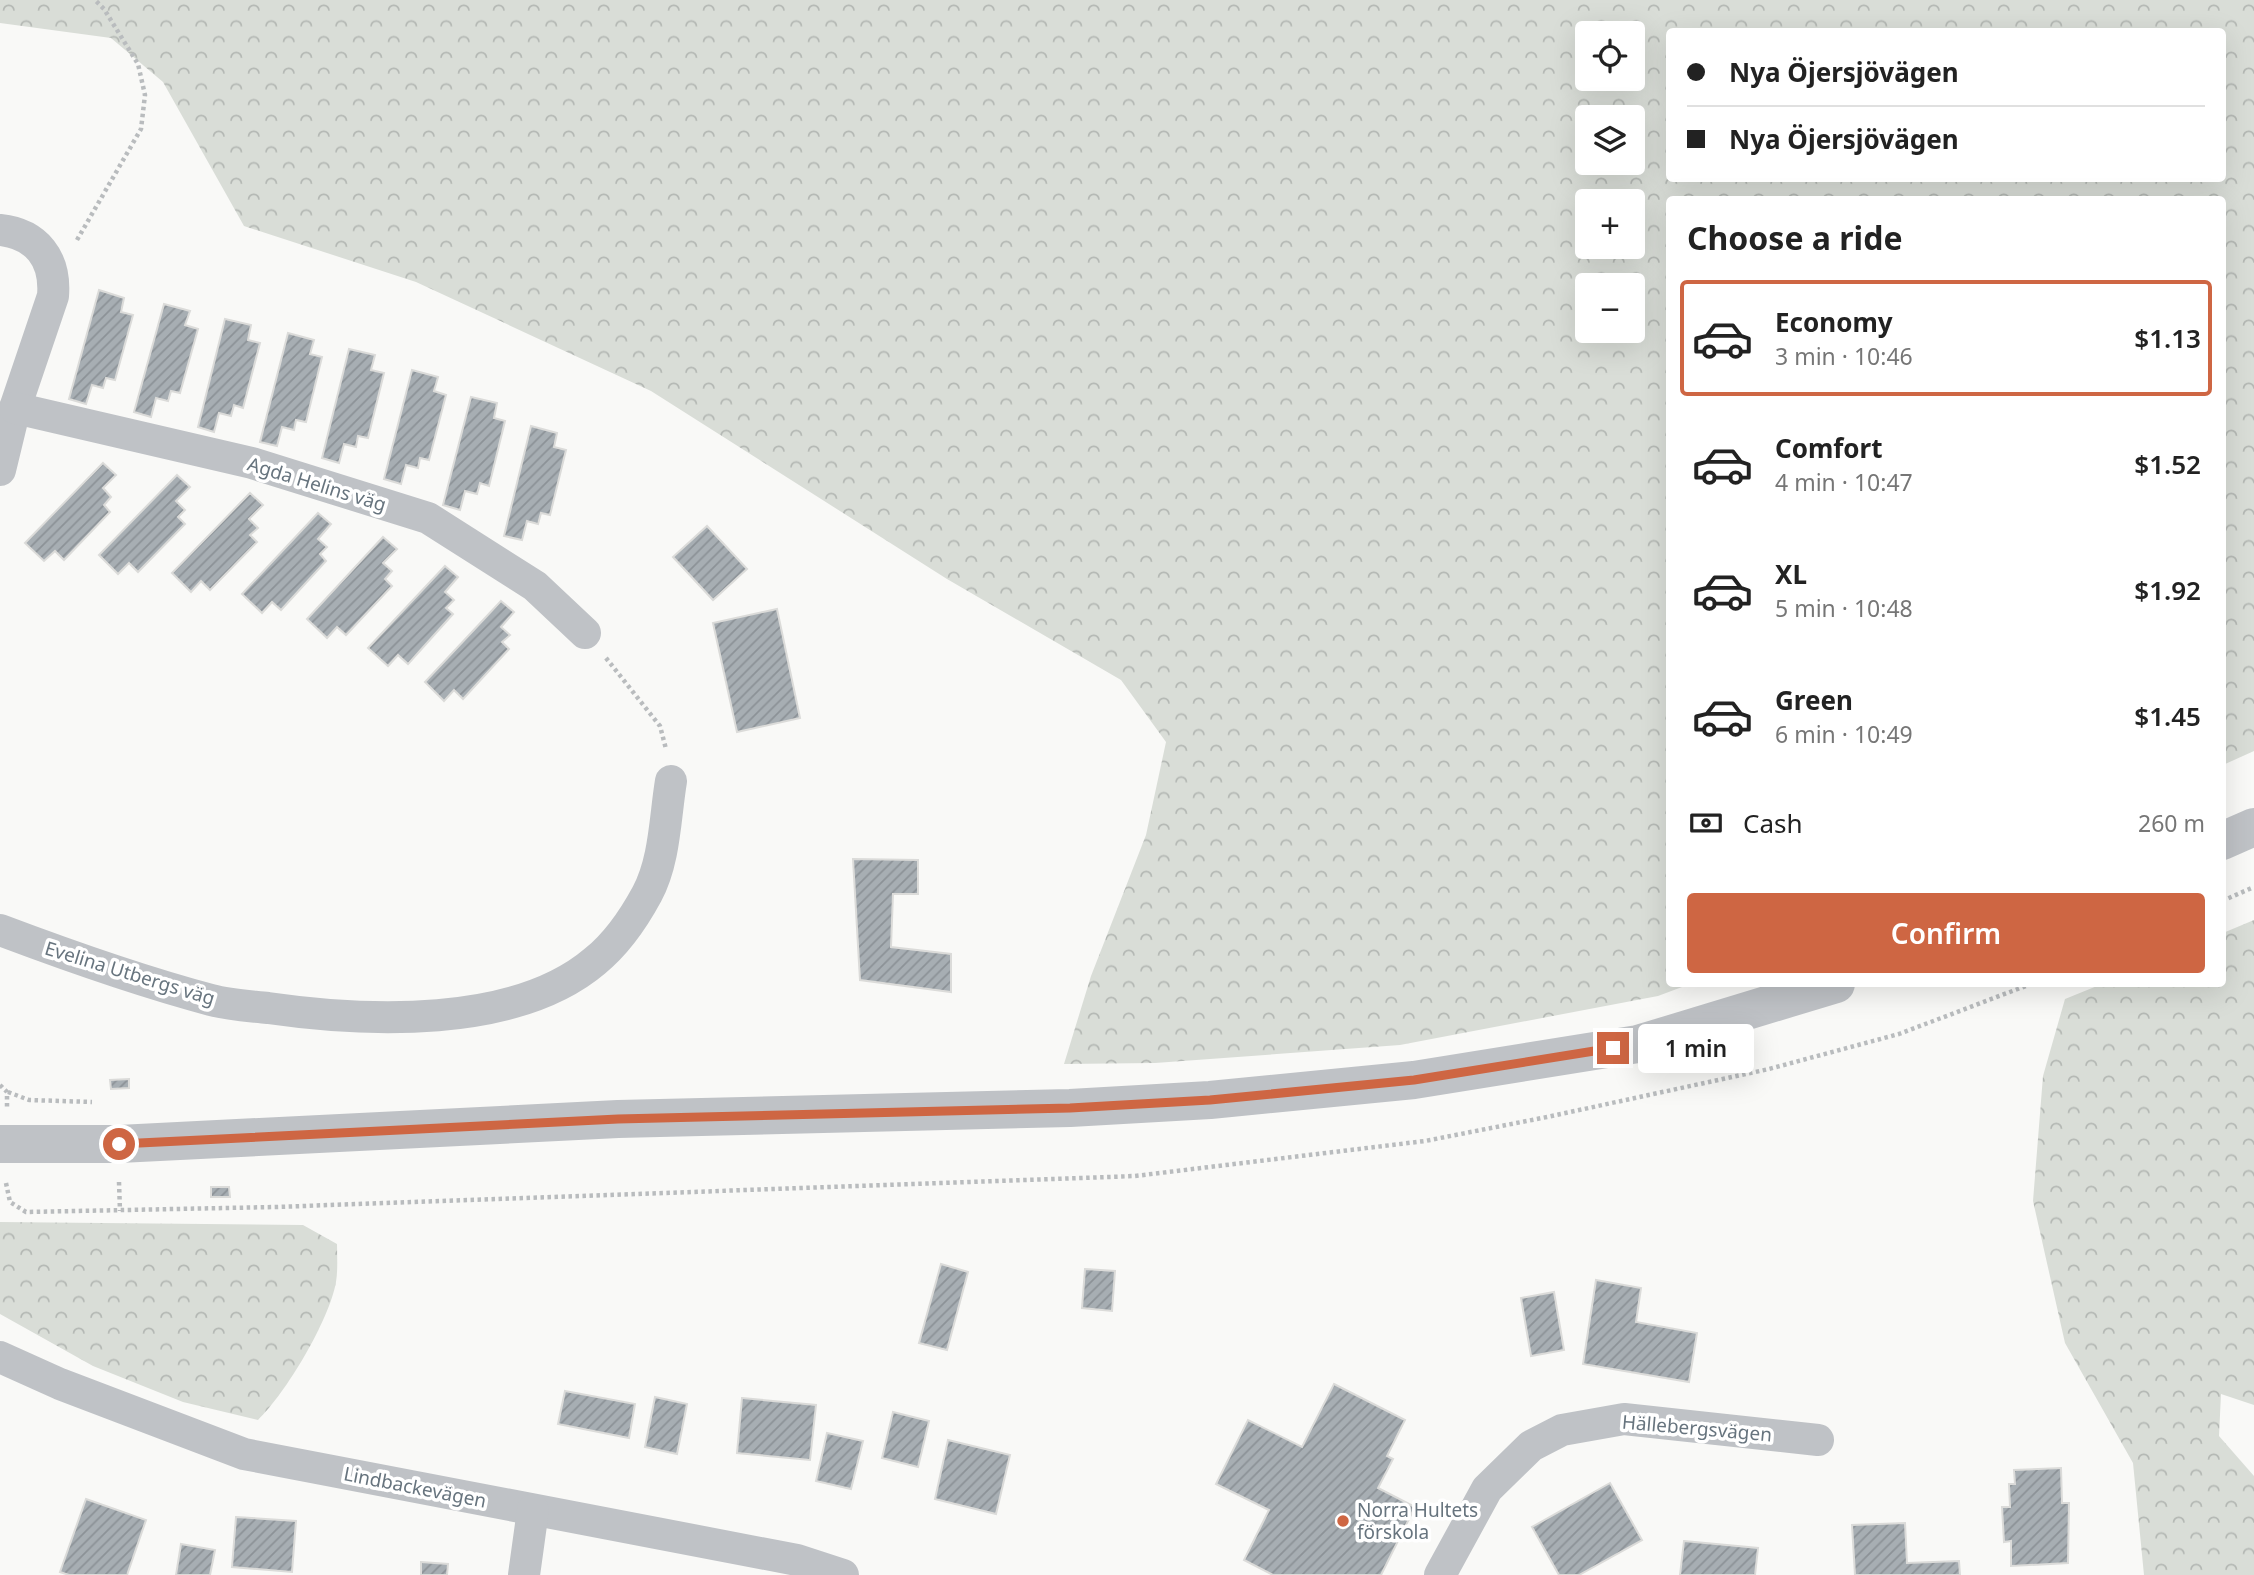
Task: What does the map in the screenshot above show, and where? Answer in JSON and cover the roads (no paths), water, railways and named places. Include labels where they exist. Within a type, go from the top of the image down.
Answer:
[{"type":"street","points":[[0,230],[32,240],[51,263],[53,296],[15,408],[0,470]]},
{"type":"street","name":"Agda Helins väg","points":[[15,408],[252,463],[428,518],[535,586],[585,633]]},
{"type":"street","name":"Evelina Utbergs väg","points":[[0,930],[69,956],[213,1001],[337,1018],[454,1014],[513,1001],[559,984],[595,962],[618,938],[648,892],[660,854],[671,781]]},
{"type":"street","points":[[2226,839],[2254,827]]},
{"type":"street","points":[[0,1144],[119,1144],[618,1119],[1070,1108],[1210,1100],[1414,1080],[1638,1044],[1826,987]]},
{"type":"street","name":"Lindbackevägen","points":[[0,1357],[60,1384],[244,1454],[797,1560],[843,1575]]},
{"type":"street","name":"Hällebergsvägen","points":[[1440,1575],[1487,1489],[1531,1446],[1562,1430],[1625,1419],[1818,1440]]},
{"type":"street","points":[[524,1575],[533,1510]]},
{"type":"place","name":"Norra Hultets förskola","points":[[1343,1521]]}]
